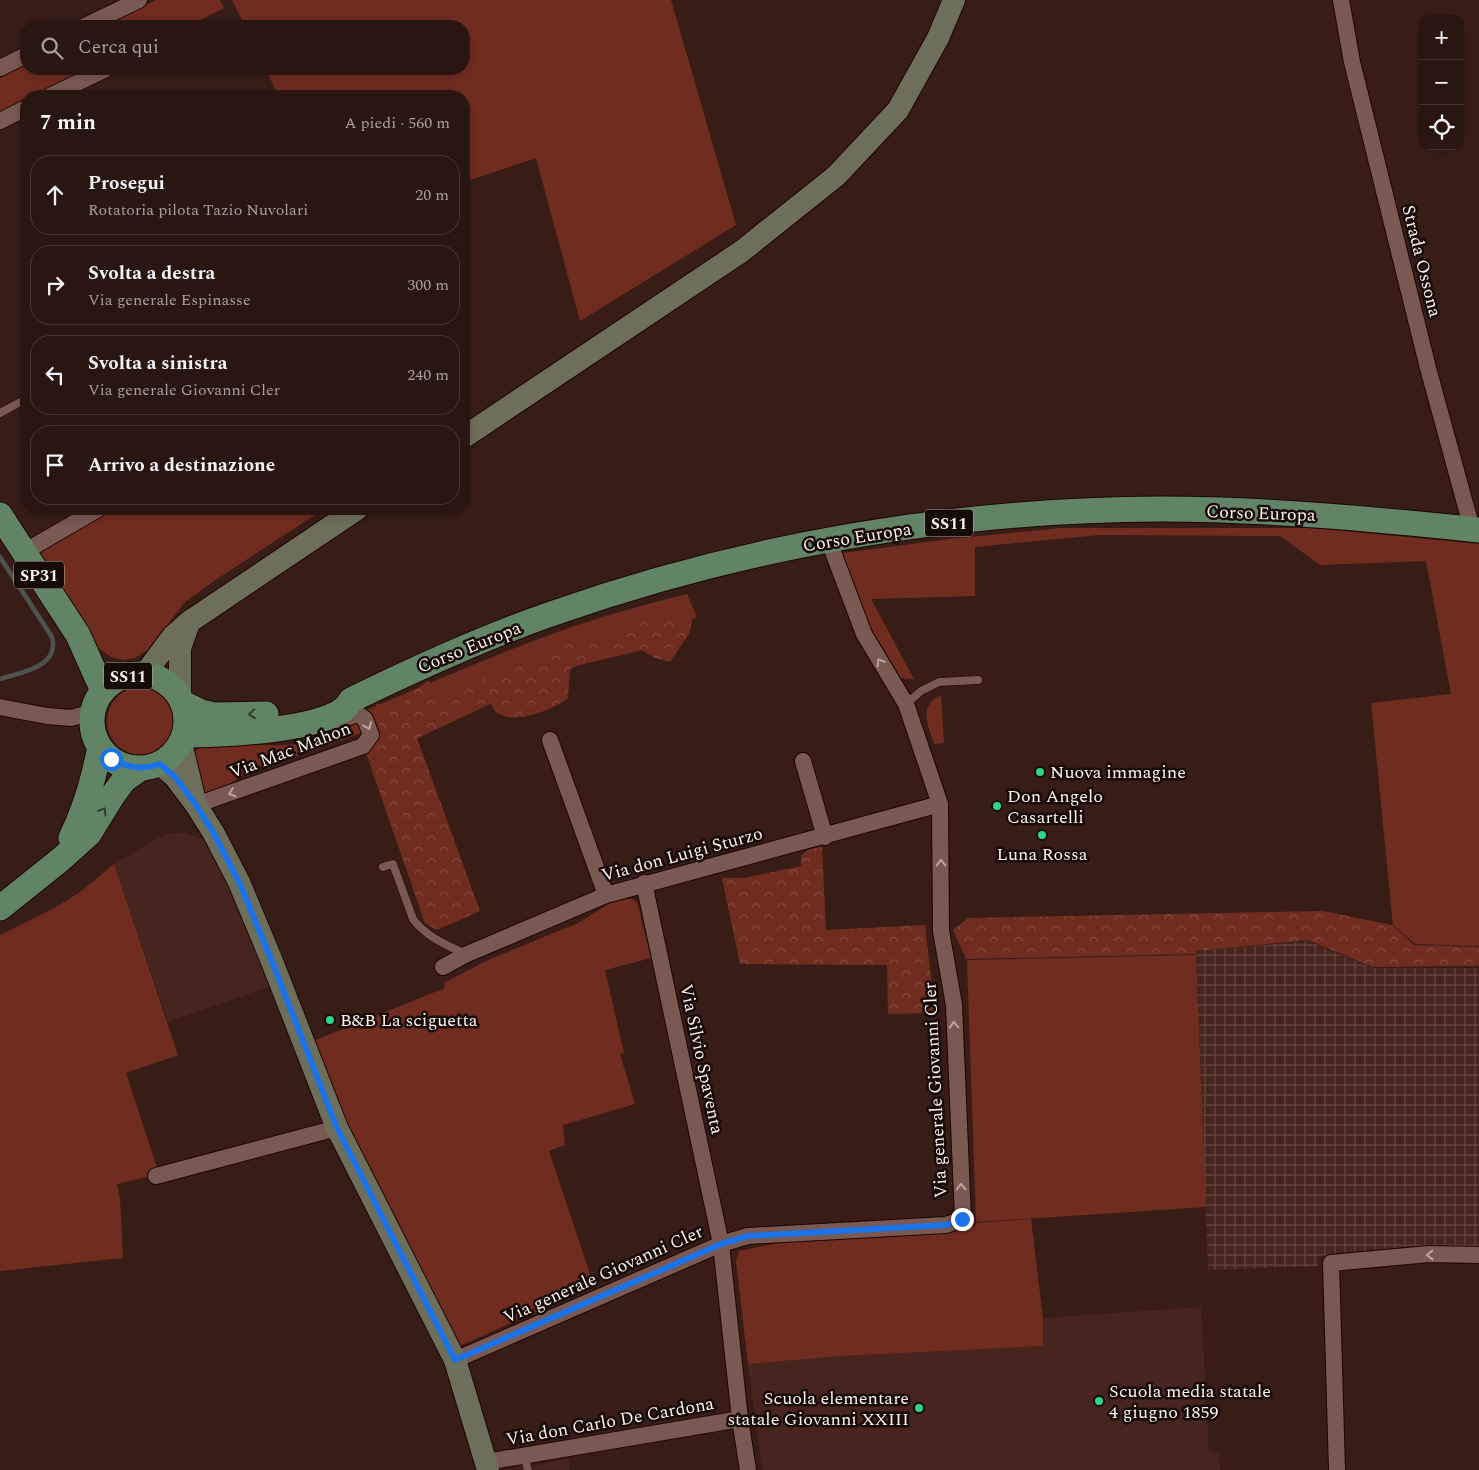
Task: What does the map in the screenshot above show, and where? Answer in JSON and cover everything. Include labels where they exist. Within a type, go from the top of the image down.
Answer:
[{"type":"main road","name":"Corso Europa","points":[[183,739],[276,729],[313,722],[344,708],[351,700],[437,658],[554,613],[696,569],[828,539],[974,520],[1068,512],[1161,509],[1309,514],[1475,530]]},
{"type":"main road","name":"SP31","points":[[0,515],[78,635],[106,660],[141,675]]},
{"type":"main road","name":"SP31","points":[[78,635],[98,702]]},
{"type":"main road","name":"SS11","points":[[100,747],[93,730],[98,702],[113,682],[125,677],[141,675],[158,678],[171,687],[181,701]]},
{"type":"main road","name":"Corso Europa","points":[[181,701],[202,712],[214,715],[247,715],[300,709],[338,697],[351,700]]},
{"type":"main road","points":[[0,908],[89,834],[124,780],[172,755],[183,739],[186,719],[181,701]]},
{"type":"main road","points":[[100,747],[111,759],[125,766],[150,766]]},
{"type":"main road","points":[[60,860],[84,811],[92,786],[100,747]]},
{"type":"street","points":[[98,20],[139,0]]},
{"type":"street","points":[[470,433],[742,251],[836,176],[898,110],[938,38],[954,0]]},
{"type":"street","name":"Strada Ossona","points":[[1341,0],[1352,62],[1430,378],[1475,530]]},
{"type":"street","points":[[0,68],[20,58]]},
{"type":"street","points":[[62,90],[94,75]]},
{"type":"street","points":[[0,121],[20,111]]},
{"type":"street","points":[[24,552],[88,515]]},
{"type":"street","points":[[141,675],[173,636],[190,622],[348,515]]},
{"type":"street","name":"Via generale Giovanni Cler","points":[[455,1360],[721,1244],[748,1236],[946,1225],[962,1219],[954,1005],[941,931],[940,804],[906,704],[864,634],[828,539]]},
{"type":"street","points":[[181,701],[180,648],[190,622]]},
{"type":"street","points":[[0,707],[47,716],[71,718],[98,702]]},
{"type":"street","name":"Via Mac Mahon","points":[[196,805],[363,746],[371,735],[366,719],[358,714],[294,737],[254,738],[243,732]]},
{"type":"street","points":[[183,739],[196,805]]},
{"type":"street","points":[[550,740],[606,894]]},
{"type":"street","points":[[803,760],[825,837]]},
{"type":"street","points":[[150,766],[175,777],[213,832],[239,882],[337,1128],[455,1360],[487,1466]]},
{"type":"street","name":"Via don Luigi Sturzo","points":[[443,967],[465,955],[606,894],[825,837],[940,804]]},
{"type":"street","name":"Via Silvio Spaventa","points":[[644,884],[721,1244],[740,1418],[748,1470]]},
{"type":"street","points":[[156,1176],[337,1128]]},
{"type":"street","points":[[1336,1470],[1331,1263],[1429,1254],[1479,1255]]},
{"type":"street","name":"Via don Carlo De Cardona","points":[[487,1466],[527,1466],[740,1418]]},
{"type":"lane","points":[[0,413],[20,402]]},
{"type":"lane","points":[[906,704],[922,691],[939,682],[978,680]]},
{"type":"lane","points":[[383,867],[393,864],[412,919],[417,926],[465,955]]},
{"type":"shaded area","points":[[172,833],[186,833],[210,842],[274,985],[168,1022],[114,864],[158,838]]},
{"type":"shaded area","points":[[1308,941],[1372,968],[1479,968],[1479,1249],[1428,1248],[1318,1256],[1318,1266],[1208,1270],[1196,951]]},
{"type":"shaded area","points":[[1201,1307],[1209,1452],[1219,1453],[1220,1470],[762,1470],[748,1364],[842,1356],[1043,1346],[1043,1318]]},
{"type":"shaded area","points":[[568,1459],[570,1470],[513,1469]]},
{"type":"green space","points":[[156,0],[220,0],[224,8],[201,20],[115,20]]},
{"type":"green space","points":[[232,0],[671,0],[736,225],[580,321],[536,158],[470,180],[470,90],[276,90],[268,75],[470,75],[470,20],[242,20]]},
{"type":"green space","points":[[20,68],[20,75],[77,75],[46,90],[20,90],[20,103],[0,113],[0,78]]},
{"type":"green space","points":[[100,515],[315,515],[214,581],[184,603],[149,649],[135,658],[125,660],[111,657],[94,645],[36,552]]},
{"type":"green space","points":[[1061,528],[1312,528],[1479,544],[1479,946],[1415,944],[1393,925],[1371,703],[1451,694],[1426,561],[1320,565],[1280,536],[1099,535],[975,547],[975,596],[871,599],[914,679],[897,678],[872,639],[840,557],[843,553],[949,539]]},
{"type":"green space","points":[[687,594],[697,617],[676,627],[677,642],[567,668],[369,761],[365,751],[375,740],[378,731],[375,722],[367,710],[484,660],[555,633]]},
{"type":"green space","points":[[693,616],[689,634],[670,662],[655,658],[640,649],[592,659],[570,669],[568,698],[553,707],[533,715],[513,717],[504,716],[496,712],[490,701],[417,738],[480,911],[437,930],[425,923],[369,762],[377,758],[369,757],[365,753],[378,732],[378,715],[374,708],[377,704],[389,710],[400,706],[404,711],[412,709],[405,703],[408,695],[428,681],[438,688],[435,694],[438,697],[444,697],[461,691],[485,678],[505,676],[528,661],[551,657],[576,638],[606,638],[614,635],[622,628],[634,631],[645,617]]},
{"type":"green space","points":[[134,687],[148,687],[160,692],[170,702],[175,714],[175,728],[170,740],[160,750],[148,755],[134,755],[122,750],[112,740],[107,728],[107,714],[112,702],[122,692]]},
{"type":"green space","points":[[941,695],[944,743],[934,744],[928,723],[927,710],[934,699]]},
{"type":"green space","points":[[353,722],[358,722],[362,733],[243,775],[213,793],[203,794],[194,752],[201,747],[218,744],[282,745],[300,743]]},
{"type":"green space","points":[[822,847],[826,930],[925,925],[935,1013],[888,1014],[887,965],[740,964],[722,878],[744,878],[801,866],[801,856],[809,849]]},
{"type":"green space","points":[[114,864],[178,1055],[126,1073],[159,1174],[117,1184],[120,1199],[123,1258],[0,1271],[0,935],[58,906],[80,892]]},
{"type":"green space","points":[[632,899],[637,902],[651,958],[605,970],[624,1053],[620,1054],[635,1104],[563,1125],[565,1145],[549,1151],[594,1286],[457,1347],[338,1113],[313,1041],[445,988],[444,983],[488,960],[578,923],[614,901]]},
{"type":"green space","points":[[1323,911],[1392,925],[1414,945],[1479,947],[1479,966],[1372,967],[1308,940],[1196,951],[1196,954],[966,959],[953,930],[968,918]]},
{"type":"green space","points":[[1196,955],[1206,1207],[976,1222],[967,960]]},
{"type":"green space","points":[[1031,1219],[1043,1318],[1043,1346],[842,1356],[748,1364],[736,1261],[739,1251],[787,1241],[975,1226],[976,1223]]},
{"type":"waterway","points":[[0,557],[52,637],[53,647],[45,662],[37,667],[0,679]]},
{"type":"place","name":"Nuova immagine","points":[[1040,772]]},
{"type":"place","name":"Don Angelo Casartelli","points":[[997,806]]},
{"type":"place","name":"Luna Rossa","points":[[1042,835]]},
{"type":"place","name":"B&B La sciguetta","points":[[330,1020]]},
{"type":"place","name":"Scuola media statale 4 giugno 1859","points":[[1099,1401]]},
{"type":"place","name":"Scuola elementare statale Giovanni XXIII","points":[[919,1408]]},
{"type":"route","points":[[111,759],[125,766],[141,768],[160,764],[175,777],[213,832],[255,918],[337,1128],[455,1360],[721,1244],[748,1236],[946,1225],[962,1219]]}]
